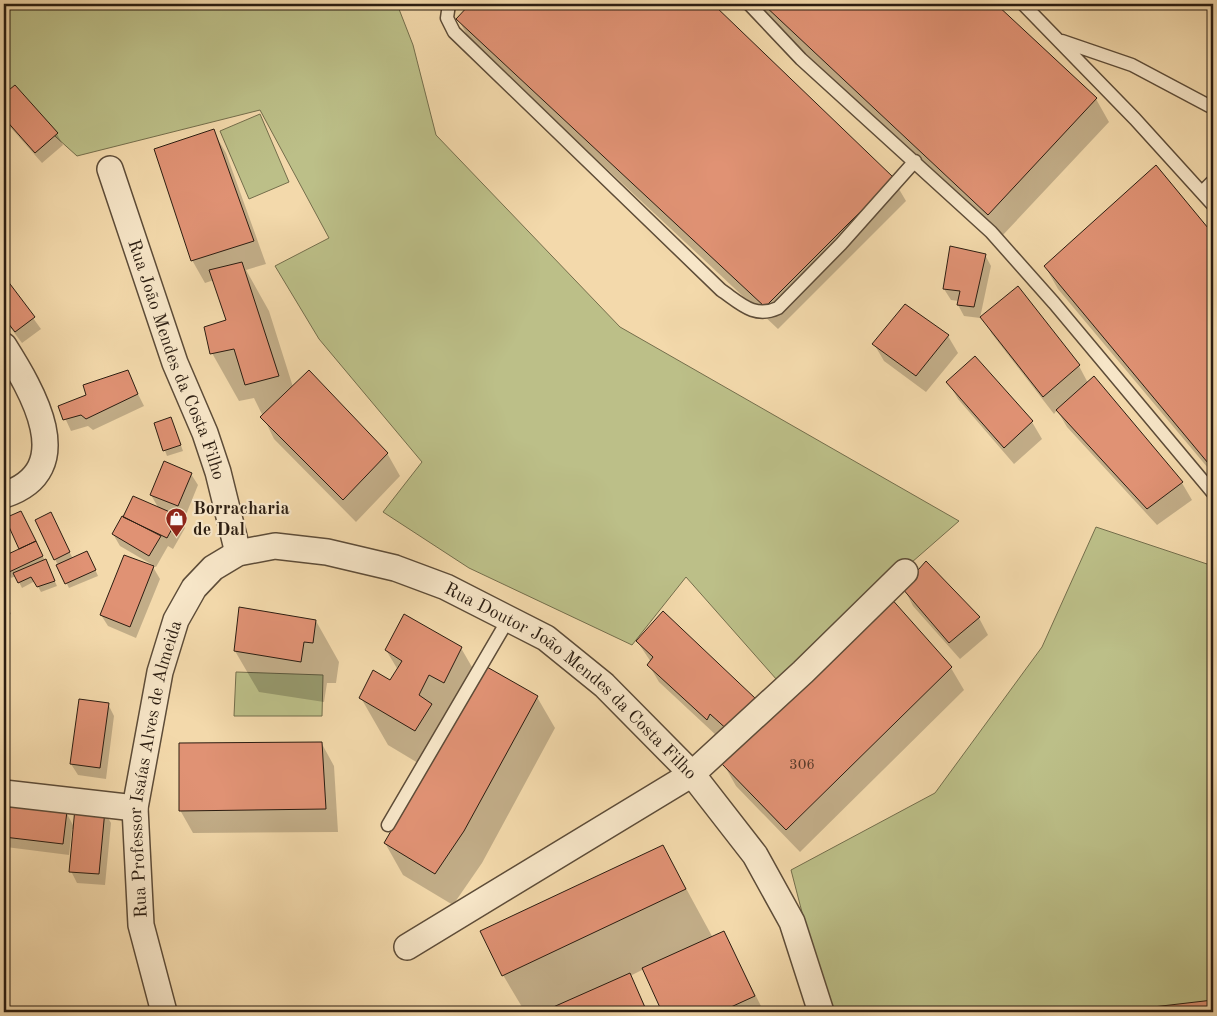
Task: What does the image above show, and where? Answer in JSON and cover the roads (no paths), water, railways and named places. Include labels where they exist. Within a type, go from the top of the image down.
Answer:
[{"type":"street","name":"Rua João Mendes da Costa Filho","points":[[110,168],[175,363],[205,433],[218,472],[238,552]]},
{"type":"street","points":[[4,346],[36,402],[44,427],[45,446],[41,462],[31,480],[15,491],[4,495]]},
{"type":"street","name":"Rua Doutor João Mendes da Costa Filho","points":[[194,588],[213,568],[238,552],[275,546],[327,552],[395,568],[446,587],[546,638],[604,685],[692,774],[756,856],[792,922],[821,1012]]},
{"type":"street","points":[[406,947],[692,774],[803,672],[905,572]]},
{"type":"street","name":"Rua Professor Isaías Alves de Almeida","points":[[164,1012],[142,925],[136,808],[160,672],[176,620],[194,588]]},
{"type":"street","points":[[4,793],[136,808]]},
{"type":"lane","points":[[449,4],[447,18],[454,32],[721,290],[748,309],[766,313],[778,308],[840,244],[915,161]]},
{"type":"lane","points":[[749,4],[801,59],[991,232],[1054,303],[1213,493]]},
{"type":"lane","points":[[1024,4],[1060,40],[1213,205]]},
{"type":"lane","points":[[1060,40],[1132,66],[1213,108]]},
{"type":"lane","points":[[1202,192],[1213,181]]},
{"type":"lane","points":[[388,825],[510,618]]},
{"type":"place","name":"Borracharia de Dal","points":[[177,537]]}]
